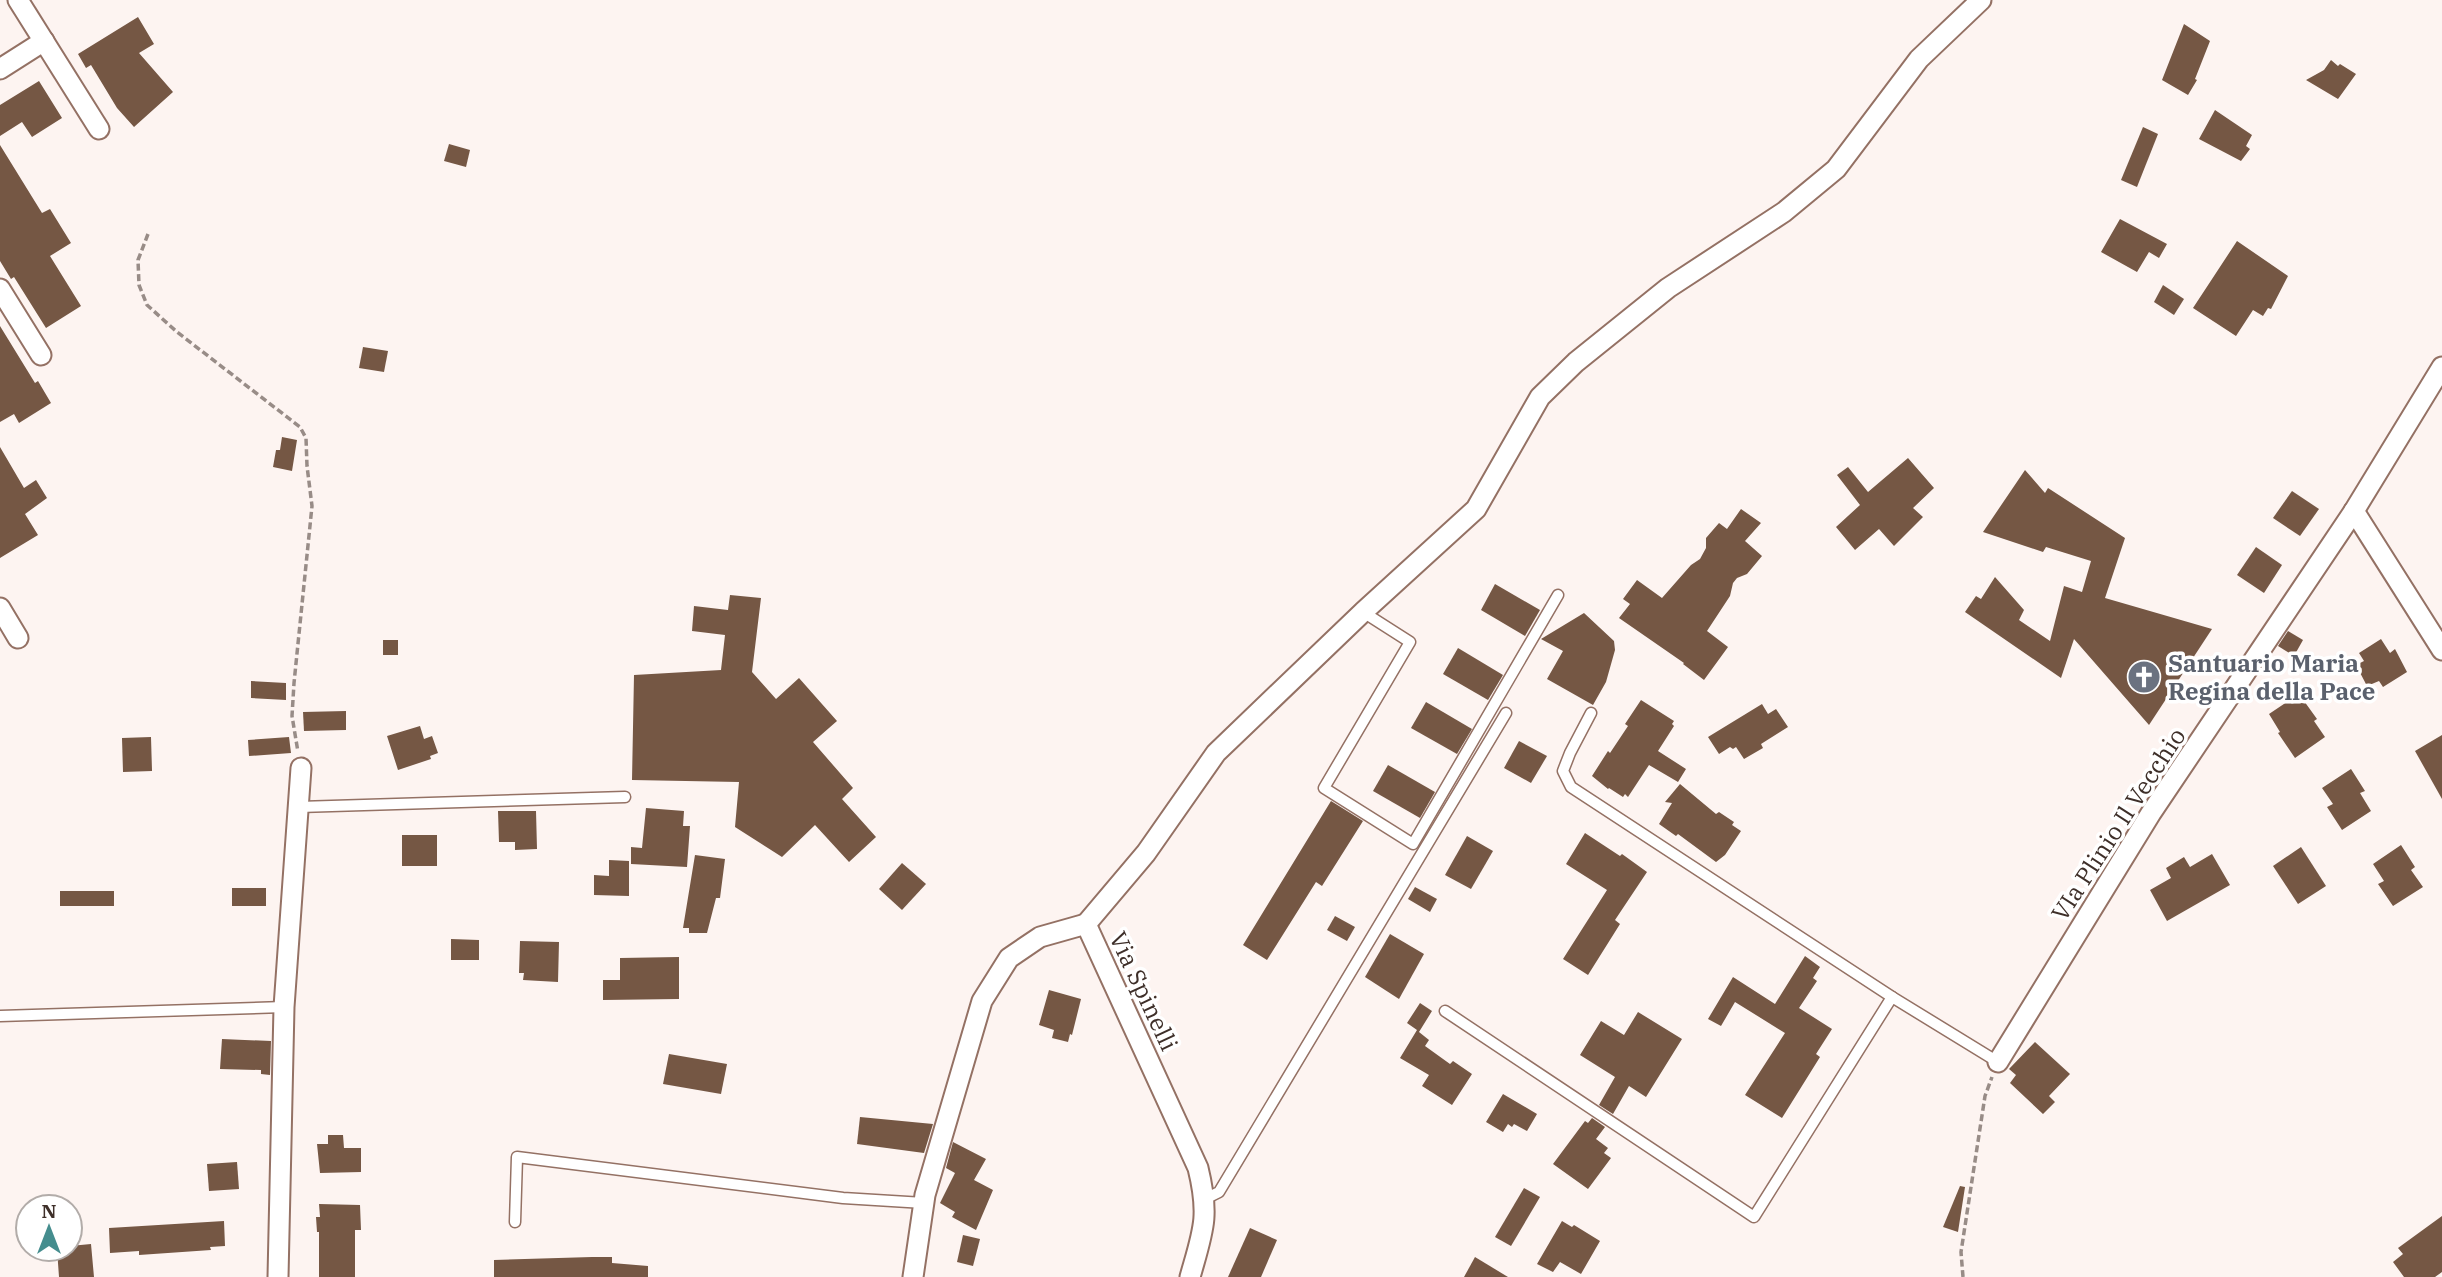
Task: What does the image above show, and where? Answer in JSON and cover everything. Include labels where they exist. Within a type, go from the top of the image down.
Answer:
[{"type":"street","points":[[18,0],[99,129]]},
{"type":"street","points":[[1086,924],[1146,853],[1216,753],[1363,612],[1476,509],[1539,397],[1576,362],[1668,288],[1784,212],[1836,169],[1919,59],[1981,0]]},
{"type":"street","points":[[0,69],[44,41]]},
{"type":"street","points":[[0,289],[41,355]]},
{"type":"street","name":"VIa Plinio Il Vecchio","points":[[1998,1062],[2151,813],[2354,512],[2442,367]]},
{"type":"street","points":[[2354,512],[2442,650]]},
{"type":"street","points":[[0,608],[18,638]]},
{"type":"street","points":[[278,1277],[284,1007],[301,768]]},
{"type":"street","name":"Via Spinelli","points":[[913,1277],[924,1203],[982,1001],[1009,958],[1040,937],[1086,924],[1198,1168],[1205,1199],[1205,1224],[1190,1277]]},
{"type":"lane","points":[[1363,612],[1410,642],[1324,788],[1413,844],[1558,595]]},
{"type":"lane","points":[[1205,1199],[1219,1192],[1506,713]]},
{"type":"lane","points":[[1591,713],[1563,771],[1571,787],[1892,997],[1998,1062]]},
{"type":"lane","points":[[299,807],[625,797]]},
{"type":"lane","points":[[1444,1011],[1754,1217],[1892,997]]},
{"type":"lane","points":[[0,1016],[284,1007]]},
{"type":"lane","points":[[515,1222],[517,1157],[843,1198],[924,1203]]},
{"type":"path","points":[[148,234],[138,260],[139,285],[147,305],[187,340],[300,428],[306,438],[312,506],[292,716],[301,768]]},
{"type":"path","points":[[1963,1277],[1961,1252],[1985,1096],[1998,1062]]},
{"type":"building","points":[[138,17],[154,44],[139,53],[173,92],[134,127],[117,108],[91,65],[86,68],[78,54]]},
{"type":"building","points":[[2184,24],[2210,41],[2195,79],[2197,80],[2188,95],[2162,80]]},
{"type":"building","points":[[2331,60],[2356,74],[2338,99],[2306,80],[2324,70]]},
{"type":"building","points":[[39,81],[62,118],[32,137],[22,122],[0,136],[0,105]]},
{"type":"building","points":[[2215,110],[2252,135],[2246,146],[2250,149],[2241,161],[2199,139]]},
{"type":"building","points":[[2143,127],[2158,134],[2137,187],[2121,180]]},
{"type":"building","points":[[449,144],[470,150],[466,167],[444,161]]},
{"type":"building","points":[[0,145],[42,213],[50,209],[71,243],[50,256],[81,306],[46,328],[14,277],[11,279],[0,261]]},
{"type":"building","points":[[2120,219],[2167,244],[2159,258],[2149,252],[2137,272],[2101,252]]},
{"type":"building","points":[[2237,241],[2288,276],[2271,309],[2268,308],[2263,316],[2253,310],[2236,336],[2193,308]]},
{"type":"building","points":[[2163,285],[2184,299],[2174,315],[2154,302]]},
{"type":"building","points":[[0,326],[35,383],[38,381],[51,403],[19,423],[14,414],[0,422]]},
{"type":"building","points":[[363,347],[388,351],[384,372],[359,368]]},
{"type":"building","points":[[282,437],[297,440],[292,471],[273,467]]},
{"type":"building","points":[[0,447],[24,488],[36,480],[47,498],[25,514],[38,535],[0,558]]},
{"type":"building","points":[[1908,458],[1934,488],[1913,508],[1923,517],[1894,546],[1879,529],[1855,550],[1836,527],[1860,505],[1837,475],[1848,467],[1868,492]]},
{"type":"building","points":[[2025,470],[2045,493],[2048,488],[2125,538],[2105,598],[2212,629],[2149,725],[2074,639],[2061,678],[1965,612],[1976,596],[1981,599],[1995,577],[2024,610],[2019,620],[2050,641],[2064,586],[2082,592],[2091,561],[2046,547],[2043,552],[1983,532]]},
{"type":"building","points":[[2292,491],[2319,509],[2300,536],[2273,518]]},
{"type":"building","points":[[1741,509],[1761,523],[1745,541],[1762,556],[1747,574],[1733,583],[1730,596],[1707,631],[1728,647],[1704,680],[1619,618],[1630,604],[1623,599],[1637,580],[1662,598],[1691,565],[1700,559],[1706,548],[1706,538],[1719,523],[1727,529]]},
{"type":"building","points":[[2256,547],[2282,565],[2264,593],[2237,575]]},
{"type":"building","points":[[1495,584],[1540,610],[1525,636],[1481,610]]},
{"type":"building","points":[[730,595],[761,598],[752,672],[776,699],[799,678],[837,721],[813,742],[853,788],[842,799],[876,837],[849,862],[815,825],[782,857],[735,827],[739,782],[632,780],[634,675],[721,670],[725,635],[692,631],[694,606],[728,610]]},
{"type":"building","points":[[1584,613],[1614,641],[1615,650],[1606,682],[1593,705],[1547,679],[1563,651],[1541,639]]},
{"type":"building","points":[[2288,631],[2303,640],[2294,656],[2278,646]]},
{"type":"building","points":[[2381,639],[2390,653],[2395,649],[2407,672],[2383,687],[2379,681],[2367,686],[2356,665],[2364,661],[2359,653]]},
{"type":"building","points":[[383,640],[398,640],[398,655],[383,655]]},
{"type":"building","points":[[1458,648],[1503,675],[1488,700],[1443,674]]},
{"type":"building","points":[[251,681],[286,683],[286,700],[251,698]]},
{"type":"building","points":[[2299,694],[2317,719],[2314,721],[2325,737],[2295,758],[2269,714]]},
{"type":"building","points":[[1641,700],[1674,721],[1674,726],[1658,751],[1686,769],[1678,782],[1649,765],[1628,797],[1625,794],[1623,797],[1592,776],[1628,726],[1625,724]]},
{"type":"building","points":[[1426,702],[1472,729],[1457,754],[1411,728]]},
{"type":"building","points":[[1762,704],[1768,714],[1776,709],[1788,727],[1761,744],[1763,748],[1744,759],[1736,747],[1730,747],[1719,754],[1708,737]]},
{"type":"building","points":[[346,711],[346,730],[304,731],[303,712]]},
{"type":"building","points":[[420,726],[424,739],[432,736],[438,753],[430,756],[431,759],[398,770],[387,736]]},
{"type":"building","points":[[2442,735],[2442,799],[2415,751]]},
{"type":"building","points":[[151,737],[152,771],[123,772],[122,738]]},
{"type":"building","points":[[289,737],[291,753],[249,756],[248,740]]},
{"type":"building","points":[[1519,741],[1547,756],[1531,783],[1504,768]]},
{"type":"building","points":[[1388,765],[1435,792],[1420,818],[1373,791]]},
{"type":"building","points":[[2351,769],[2365,791],[2360,793],[2371,811],[2342,830],[2327,807],[2333,804],[2322,788]]},
{"type":"building","points":[[1680,784],[1716,814],[1719,812],[1734,822],[1732,825],[1741,831],[1725,855],[1716,862],[1678,834],[1676,836],[1659,824],[1672,803],[1665,802]]},
{"type":"building","points":[[1331,801],[1363,821],[1322,886],[1316,882],[1267,960],[1243,945]]},
{"type":"building","points":[[646,808],[684,811],[683,826],[690,826],[687,867],[631,864],[631,847],[642,848]]},
{"type":"building","points":[[498,811],[536,811],[537,849],[515,850],[515,842],[499,842]]},
{"type":"building","points":[[1585,833],[1647,872],[1615,920],[1620,924],[1588,975],[1563,959],[1607,890],[1566,864]]},
{"type":"building","points":[[402,835],[437,835],[437,866],[402,866]]},
{"type":"building","points":[[1467,836],[1493,851],[1471,889],[1445,875]]},
{"type":"building","points":[[2401,845],[2415,867],[2411,870],[2423,887],[2393,906],[2378,884],[2384,881],[2373,864]]},
{"type":"building","points":[[2301,847],[2326,886],[2298,904],[2273,866]]},
{"type":"building","points":[[2212,854],[2230,885],[2167,921],[2150,890],[2171,878],[2166,868],[2184,857],[2190,867]]},
{"type":"building","points":[[695,855],[725,859],[720,898],[716,898],[707,933],[689,933],[689,928],[683,928]]},
{"type":"building","points":[[609,860],[629,861],[629,896],[594,895],[594,875],[609,876]]},
{"type":"building","points":[[902,863],[926,884],[902,910],[879,889]]},
{"type":"building","points":[[1415,887],[1437,899],[1430,912],[1408,899]]},
{"type":"building","points":[[232,888],[266,888],[266,906],[232,906]]},
{"type":"building","points":[[60,891],[114,891],[114,906],[60,906]]},
{"type":"building","points":[[1335,916],[1355,927],[1347,941],[1327,930]]},
{"type":"building","points":[[1390,934],[1424,954],[1399,999],[1365,977]]},
{"type":"building","points":[[451,939],[479,940],[479,960],[451,960]]},
{"type":"building","points":[[520,941],[559,942],[558,982],[523,980],[524,973],[519,973]]},
{"type":"building","points":[[1805,956],[1820,967],[1813,978],[1817,981],[1799,1008],[1832,1029],[1816,1054],[1820,1057],[1782,1118],[1745,1095],[1785,1033],[1735,1002],[1721,1026],[1708,1019],[1733,977],[1775,1004]]},
{"type":"building","points":[[679,957],[679,999],[603,1000],[603,980],[620,980],[620,958]]},
{"type":"building","points":[[1049,990],[1081,999],[1068,1042],[1052,1038],[1054,1030],[1039,1025]]},
{"type":"building","points":[[1420,1003],[1432,1011],[1419,1032],[1429,1040],[1425,1046],[1450,1064],[1453,1061],[1472,1074],[1452,1105],[1422,1086],[1429,1075],[1400,1058],[1417,1030],[1407,1023]]},
{"type":"building","points":[[1638,1012],[1682,1039],[1646,1097],[1629,1086],[1613,1114],[1599,1105],[1615,1077],[1580,1055],[1601,1021],[1624,1035]]},
{"type":"building","points":[[222,1039],[271,1041],[270,1075],[261,1074],[261,1070],[220,1069]]},
{"type":"building","points":[[2035,1042],[2070,1074],[2049,1096],[2055,1102],[2043,1114],[2010,1083],[2016,1075],[2009,1069]]},
{"type":"building","points":[[669,1054],[727,1064],[721,1094],[663,1084]]},
{"type":"building","points":[[1503,1094],[1537,1114],[1527,1131],[1508,1124],[1503,1132],[1486,1122]]},
{"type":"building","points":[[860,1117],[933,1124],[924,1153],[857,1144]]},
{"type":"building","points":[[1592,1118],[1605,1127],[1596,1139],[1608,1148],[1604,1153],[1611,1158],[1588,1189],[1553,1164],[1585,1121],[1588,1123]]},
{"type":"building","points":[[328,1135],[343,1135],[344,1148],[361,1148],[361,1172],[320,1173],[317,1144],[328,1144]]},
{"type":"building","points":[[953,1142],[986,1159],[974,1180],[993,1190],[976,1230],[952,1217],[955,1212],[940,1203],[955,1173],[946,1168]]},
{"type":"building","points":[[237,1162],[239,1189],[209,1191],[207,1164]]},
{"type":"building","points":[[1960,1186],[1965,1187],[1958,1232],[1943,1227]]},
{"type":"building","points":[[1524,1188],[1540,1197],[1511,1246],[1495,1237]]},
{"type":"building","points":[[319,1204],[360,1205],[361,1230],[355,1230],[355,1277],[319,1277],[319,1232],[316,1217],[320,1217]]},
{"type":"building","points":[[2442,1216],[2442,1272],[2435,1277],[2404,1277],[2393,1262],[2403,1254],[2398,1248]]},
{"type":"building","points":[[224,1221],[225,1246],[210,1247],[211,1250],[139,1255],[139,1251],[110,1253],[109,1228]]},
{"type":"building","points":[[1562,1221],[1600,1241],[1581,1274],[1560,1262],[1553,1272],[1537,1264]]},
{"type":"building","points":[[1250,1228],[1277,1240],[1261,1277],[1228,1277]]},
{"type":"building","points":[[963,1235],[980,1239],[973,1266],[957,1262]]},
{"type":"building","points":[[91,1244],[94,1277],[59,1277],[58,1263],[84,1263],[84,1245]]},
{"type":"building","points":[[612,1257],[612,1263],[648,1266],[648,1277],[494,1277],[494,1260]]},
{"type":"building","points":[[1475,1257],[1508,1277],[1464,1277]]},
{"type":"place","name":"Santuario Maria Regina della Pace","points":[[2144,677]]}]
